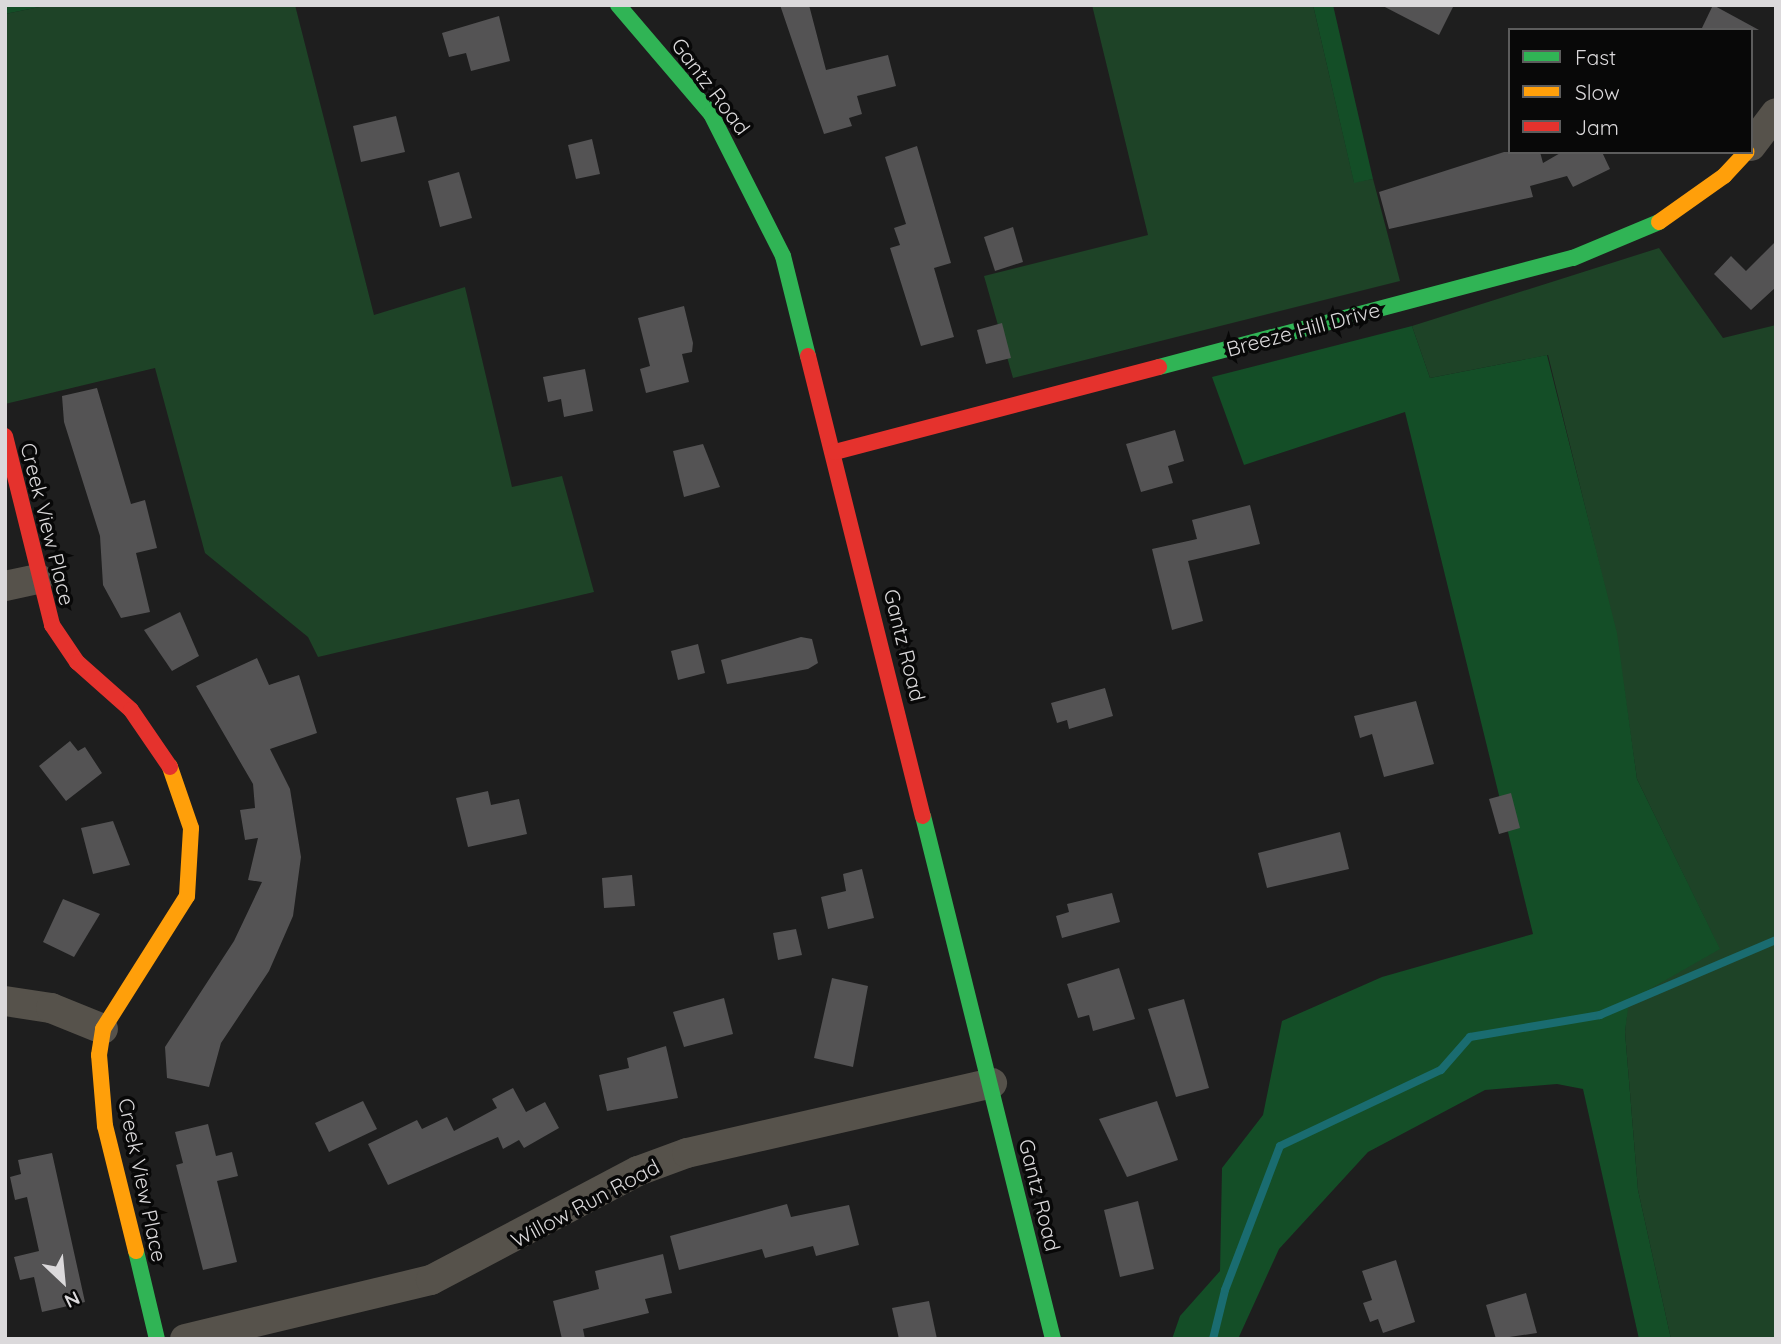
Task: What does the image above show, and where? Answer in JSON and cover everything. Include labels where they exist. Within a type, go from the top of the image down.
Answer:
[{"type":"street","name":"Gantz Road","points":[[618,5],[710,114],[740,162],[783,256],[835,452],[1053,1339]]},
{"type":"street","points":[[1753,143],[1776,113]]},
{"type":"street","name":"Breeze Hill Drive","points":[[835,452],[1573,258],[1656,224],[1724,176],[1743,154]]},
{"type":"street","name":"Creek View Place","points":[[5,436],[38,579],[52,625],[77,662],[131,710],[167,758],[191,828],[187,896],[103,1029],[99,1055],[106,1126],[157,1339]]},
{"type":"street","points":[[5,586],[38,579]]},
{"type":"street","points":[[5,1001],[51,1008],[103,1029]]},
{"type":"street","name":"Willow Run Road","points":[[185,1339],[431,1280],[638,1171],[687,1153],[992,1083]]},
{"type":"green space","points":[[5,5],[49,5],[5,14]]},
{"type":"green space","points":[[49,5],[295,5],[374,315],[465,287],[512,487],[562,476],[594,592],[318,657],[308,637],[205,553],[155,368],[5,404],[5,14]]},
{"type":"green space","points":[[1092,5],[1313,5],[1354,182],[1373,179],[1400,281],[1013,378],[984,276],[1148,235]]},
{"type":"green space","points":[[1313,5],[1333,5],[1373,179],[1354,183]]},
{"type":"green space","points":[[1659,248],[1723,338],[1776,325],[1776,1339],[1671,1339],[1638,1190],[1625,1032],[1628,1001],[1719,948],[1637,779],[1616,633],[1548,355],[1430,378],[1412,326]]},
{"type":"green space","points":[[1412,326],[1430,378],[1547,355],[1617,633],[1637,779],[1720,949],[1629,1001],[1625,1032],[1638,1190],[1671,1339],[1639,1339],[1583,1089],[1557,1084],[1485,1090],[1368,1152],[1279,1249],[1238,1339],[1172,1339],[1180,1316],[1220,1271],[1222,1168],[1263,1115],[1282,1021],[1382,977],[1533,934],[1405,412],[1244,465],[1212,377]]},
{"type":"building","points":[[780,5],[809,5],[826,70],[888,55],[896,86],[857,96],[862,114],[849,118],[852,126],[824,134]]},
{"type":"building","points":[[1381,5],[1454,5],[1439,35]]},
{"type":"building","points":[[1713,5],[1759,30],[1753,28],[1702,28]]},
{"type":"building","points":[[499,16],[510,61],[471,71],[466,53],[449,57],[442,33]]},
{"type":"building","points":[[396,116],[405,152],[361,162],[353,126]]},
{"type":"building","points":[[592,139],[600,174],[576,179],[568,145]]},
{"type":"building","points":[[917,146],[951,263],[934,268],[954,337],[921,346],[890,248],[900,245],[894,228],[906,224],[885,157]]},
{"type":"building","points":[[1504,152],[1541,154],[1543,163],[1559,154],[1603,154],[1610,169],[1573,187],[1567,176],[1530,186],[1533,197],[1389,229],[1379,192]]},
{"type":"building","points":[[459,172],[472,218],[440,227],[428,181]]},
{"type":"building","points":[[1013,227],[1023,262],[995,271],[984,237]]},
{"type":"building","points":[[1776,241],[1776,287],[1751,310],[1714,274],[1731,256],[1746,271]]},
{"type":"building","points":[[684,306],[693,343],[692,352],[682,354],[689,382],[646,393],[640,369],[650,366],[638,318]]},
{"type":"building","points":[[1002,323],[1011,358],[986,364],[977,330]]},
{"type":"building","points":[[585,369],[593,411],[564,417],[561,399],[548,402],[543,377]]},
{"type":"building","points":[[97,388],[131,504],[145,500],[157,548],[136,553],[150,612],[121,618],[103,585],[100,536],[64,422],[62,396]]},
{"type":"building","points":[[1175,430],[1184,461],[1168,466],[1173,483],[1141,492],[1126,444]]},
{"type":"building","points":[[703,444],[720,487],[684,497],[673,451]]},
{"type":"building","points":[[1250,505],[1260,544],[1188,561],[1203,621],[1172,630],[1152,549],[1197,539],[1192,520]]},
{"type":"building","points":[[180,612],[199,656],[172,671],[144,630]]},
{"type":"building","points":[[801,637],[812,639],[818,663],[808,669],[727,684],[721,660]]},
{"type":"building","points":[[698,644],[705,673],[678,680],[671,651]]},
{"type":"building","points":[[257,658],[269,685],[299,675],[317,733],[270,749],[290,789],[301,857],[293,916],[269,971],[221,1043],[209,1087],[167,1078],[165,1047],[234,941],[262,882],[248,880],[258,838],[245,840],[240,810],[255,808],[253,784],[196,686]]},
{"type":"building","points":[[1105,688],[1113,716],[1069,729],[1067,720],[1057,723],[1051,703]]},
{"type":"building","points":[[1416,701],[1434,764],[1384,777],[1372,734],[1360,738],[1354,716]]},
{"type":"building","points":[[70,741],[78,751],[85,747],[102,773],[66,801],[39,766]]},
{"type":"building","points":[[488,791],[491,805],[519,799],[527,834],[468,847],[456,798]]},
{"type":"building","points":[[1511,793],[1520,828],[1499,834],[1489,799]]},
{"type":"building","points":[[113,821],[130,865],[93,874],[81,828]]},
{"type":"building","points":[[1340,832],[1349,869],[1267,888],[1258,853]]},
{"type":"building","points":[[862,869],[874,918],[828,929],[821,897],[846,891],[843,874]]},
{"type":"building","points":[[632,875],[635,906],[604,908],[602,878]]},
{"type":"building","points":[[1112,893],[1120,922],[1062,938],[1056,916],[1069,912],[1067,904]]},
{"type":"building","points":[[63,899],[100,914],[74,957],[43,942]]},
{"type":"building","points":[[796,929],[802,955],[778,960],[773,933]]},
{"type":"building","points":[[1119,968],[1135,1019],[1093,1031],[1089,1015],[1078,1018],[1067,984]]},
{"type":"building","points":[[832,978],[868,986],[853,1067],[814,1058]]},
{"type":"building","points":[[724,998],[733,1034],[684,1047],[673,1012]]},
{"type":"building","points":[[1184,999],[1209,1088],[1176,1097],[1148,1009]]},
{"type":"building","points":[[666,1046],[678,1098],[607,1111],[599,1075],[629,1068],[627,1058]]},
{"type":"building","points":[[513,1088],[526,1112],[545,1102],[559,1128],[524,1148],[519,1140],[503,1149],[498,1137],[388,1185],[368,1144],[417,1120],[422,1129],[447,1117],[454,1131],[497,1108],[492,1099]]},
{"type":"building","points":[[363,1101],[377,1129],[329,1152],[315,1123]]},
{"type":"building","points":[[1157,1101],[1178,1160],[1127,1177],[1099,1119]]},
{"type":"building","points":[[208,1124],[216,1156],[232,1152],[238,1176],[217,1181],[237,1262],[203,1270],[176,1165],[183,1163],[175,1132]]},
{"type":"building","points":[[52,1153],[85,1302],[42,1312],[34,1277],[20,1280],[14,1257],[39,1251],[27,1197],[15,1200],[10,1177],[21,1174],[18,1160]]},
{"type":"building","points":[[1138,1201],[1154,1269],[1120,1277],[1104,1210]]},
{"type":"building","points":[[787,1204],[791,1217],[849,1205],[859,1245],[816,1256],[813,1246],[765,1258],[762,1249],[679,1270],[670,1236]]},
{"type":"building","points":[[663,1254],[672,1293],[645,1299],[649,1313],[583,1329],[585,1339],[562,1339],[553,1301],[599,1289],[595,1271]]},
{"type":"building","points":[[1396,1260],[1415,1322],[1383,1333],[1378,1319],[1370,1322],[1363,1303],[1372,1300],[1362,1271]]},
{"type":"building","points":[[1526,1293],[1537,1333],[1496,1339],[1486,1305]]},
{"type":"building","points":[[929,1301],[937,1339],[899,1339],[892,1308]]},
{"type":"waterway","points":[[1213,1339],[1225,1290],[1280,1146],[1441,1070],[1470,1037],[1600,1015],[1776,940]]},
{"type":"traffic: fast","points":[[618,5],[711,114],[783,256],[808,356]]},
{"type":"traffic: fast","points":[[1159,367],[1573,258],[1659,222]]},
{"type":"traffic: fast","points":[[923,816],[1053,1339]]},
{"type":"traffic: fast","points":[[136,1251],[157,1339]]},
{"type":"traffic: slow","points":[[1659,222],[1724,176],[1744,154]]},
{"type":"traffic: slow","points":[[136,1251],[105,1126],[99,1055],[103,1029],[187,896],[191,828],[170,767]]},
{"type":"traffic: jam","points":[[808,356],[923,816]]},
{"type":"traffic: jam","points":[[835,452],[1159,367]]},
{"type":"traffic: jam","points":[[5,436],[52,625],[77,662],[131,710],[170,767]]}]
